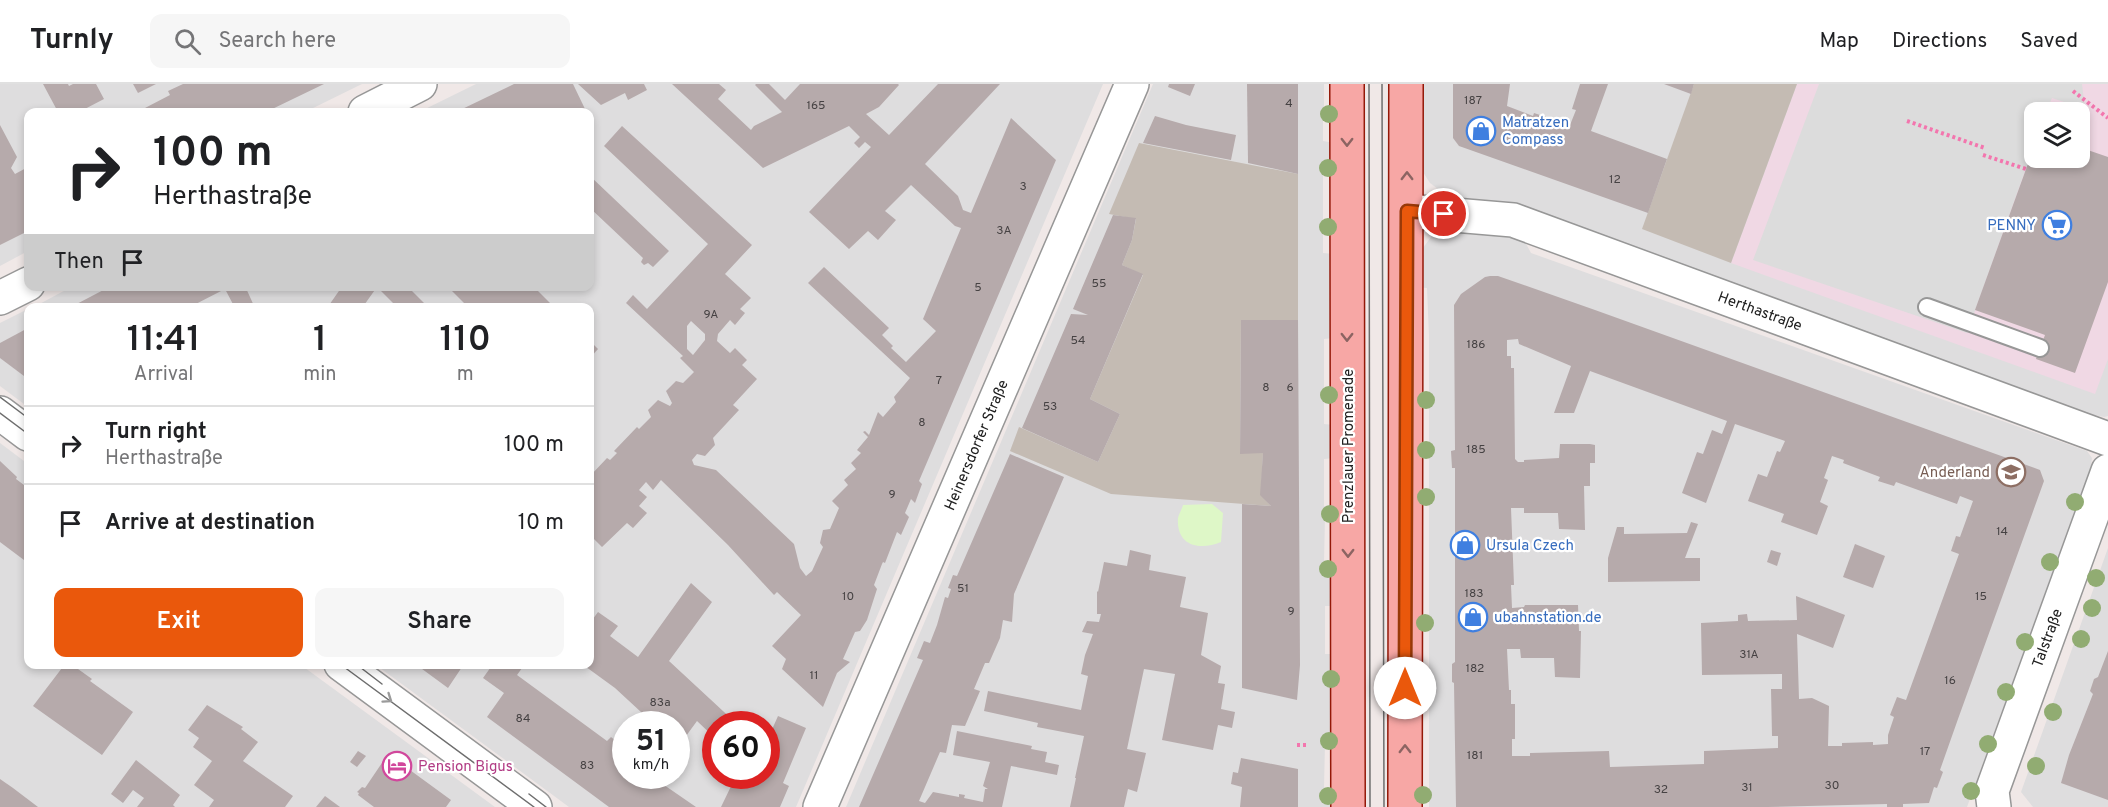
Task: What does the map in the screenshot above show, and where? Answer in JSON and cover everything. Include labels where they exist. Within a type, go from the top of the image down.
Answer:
[{"type":"main road","name":"Prenzlauer Promenade","points":[[1347,84],[1348,807]]},
{"type":"main road","points":[[1405,807],[1406,84]]},
{"type":"street","points":[[373,108],[420,84]]},
{"type":"street","name":"Heinersdorfer Straße","points":[[820,807],[1132,84]]},
{"type":"street","name":"Herthastraße","points":[[1407,211],[1513,220],[2108,439]]},
{"type":"street","points":[[0,298],[24,286]]},
{"type":"street","points":[[0,413],[24,431]]},
{"type":"street","name":"Talstraße","points":[[1994,807],[1992,791],[2108,471]]},
{"type":"street","points":[[348,669],[535,807]]},
{"type":"lane","points":[[1927,307],[2040,348]]},
{"type":"path","points":[[2073,91],[2108,118]]},
{"type":"path","points":[[1907,121],[1985,148]]},
{"type":"path","points":[[1983,155],[2026,169]]},
{"type":"path","points":[[1298,745],[1309,745]]},
{"type":"shaded area","points":[[0,84],[362,84],[313,108],[24,108],[24,253],[0,266]]},
{"type":"shaded area","points":[[476,84],[1103,84],[796,807],[569,807],[381,669],[594,669],[594,303],[41,303],[64,291],[594,291],[594,108],[427,108]]},
{"type":"shaded area","points":[[1153,84],[1324,84],[1324,110],[1334,110],[1334,118],[1323,118],[1323,141],[1334,143],[1334,173],[1323,174],[1323,221],[1334,222],[1334,231],[1323,231],[1323,253],[1334,254],[1334,338],[1324,339],[1324,388],[1334,388],[1334,402],[1324,402],[1324,424],[1334,425],[1335,458],[1324,459],[1324,506],[1335,506],[1335,515],[1325,516],[1324,562],[1335,563],[1335,606],[1325,606],[1325,654],[1335,654],[1336,742],[1325,743],[1324,788],[1336,790],[1336,807],[846,807]]},
{"type":"shaded area","points":[[1418,84],[2108,84],[2108,416],[2094,415],[1535,210],[1505,203],[1453,197],[1430,183],[1421,169]]},
{"type":"shaded area","points":[[1694,84],[1797,84],[1731,263],[1642,229]]},
{"type":"shaded area","points":[[1797,84],[2108,84],[2108,359],[2095,394],[1731,263]]},
{"type":"shaded area","points":[[1819,84],[2082,84],[2084,102],[2064,102],[2052,98],[2050,102],[2024,102],[2024,168],[2026,168],[1967,333],[1753,260]]},
{"type":"shaded area","points":[[1139,143],[1298,174],[1298,320],[1241,320],[1240,453],[1263,453],[1261,495],[1271,506],[1111,494],[1010,451],[1019,427],[1098,462],[1120,414],[1090,399],[1143,275],[1122,265],[1132,240],[1136,219],[1109,214]]},
{"type":"shaded area","points":[[1453,227],[1498,231],[1524,240],[1531,253],[2087,451],[2092,458],[2091,466],[1967,807],[1429,807],[1429,335],[1427,288],[1416,287],[1420,252],[1431,237]]},
{"type":"shaded area","points":[[24,311],[24,404],[0,386],[0,323]]},
{"type":"shaded area","points":[[0,443],[24,461],[24,669],[306,669],[495,807],[0,807]]},
{"type":"shaded area","points":[[2108,548],[2108,807],[2033,807],[2021,792]]},
{"type":"green space","points":[[1212,504],[1223,513],[1221,542],[1205,546],[1191,544],[1181,535],[1178,527],[1178,518],[1183,505]]},
{"type":"building","points":[[43,84],[68,84],[69,86],[96,84],[104,99],[87,108],[56,108]]},
{"type":"building","points":[[133,84],[156,84],[138,93]]},
{"type":"building","points":[[183,84],[324,84],[274,108],[145,108],[170,95],[168,91]]},
{"type":"building","points":[[514,84],[573,84],[585,108],[464,108]]},
{"type":"building","points":[[578,84],[644,84],[647,90],[628,100],[625,93],[601,105]]},
{"type":"building","points":[[672,84],[719,84],[726,90],[718,99],[751,130],[754,126],[782,112],[756,84],[769,84],[785,100],[800,84],[898,84],[879,107],[866,114],[889,135],[938,84],[1000,84],[925,164],[958,196],[963,210],[971,213],[1011,118],[1056,160],[919,481],[922,484],[915,503],[911,499],[905,513],[909,517],[901,535],[897,532],[885,563],[882,564],[874,585],[877,589],[867,620],[860,631],[855,632],[843,659],[850,662],[837,673],[823,707],[782,669],[786,659],[772,646],[801,615],[777,592],[774,595],[728,545],[661,480],[653,490],[646,482],[639,490],[647,497],[639,506],[647,513],[633,528],[627,523],[602,547],[594,539],[594,472],[607,458],[610,460],[617,453],[614,451],[637,427],[639,429],[651,417],[648,410],[658,400],[670,406],[672,403],[666,391],[676,381],[683,383],[694,372],[680,358],[683,356],[626,303],[633,295],[647,309],[708,244],[604,146],[622,126],[752,245],[725,274],[751,298],[740,309],[745,313],[735,325],[730,320],[718,334],[717,341],[730,353],[735,348],[747,360],[742,365],[757,379],[733,405],[739,410],[713,438],[715,445],[705,456],[697,454],[692,460],[694,465],[716,470],[794,544],[800,568],[806,576],[812,571],[823,547],[820,543],[823,530],[830,529],[839,508],[832,501],[848,485],[844,480],[856,469],[851,463],[861,453],[857,450],[868,437],[863,432],[869,435],[878,412],[883,417],[896,402],[894,397],[910,378],[808,283],[824,267],[889,328],[882,335],[893,346],[891,348],[906,362],[936,331],[923,319],[961,228],[955,226],[911,185],[885,211],[896,220],[878,240],[868,231],[849,249],[809,212],[871,147],[865,142],[859,148],[854,143],[860,137],[849,126],[763,168]],"holes":[[[691,321],[705,334],[705,340],[693,355],[687,349],[687,326]]]},
{"type":"building","points":[[1169,84],[1195,84],[1190,96],[1168,87]]},
{"type":"building","points":[[1247,84],[1298,84],[1298,174],[1248,163]]},
{"type":"building","points":[[1453,84],[1510,84],[1507,106],[1533,116],[1534,113],[1570,125],[1576,110],[1572,109],[1580,84],[1608,84],[1591,131],[1667,159],[1648,213],[1459,146],[1453,138]]},
{"type":"building","points":[[1664,84],[1694,84],[1691,94]]},
{"type":"building","points":[[1155,116],[1236,135],[1231,160],[1143,143]]},
{"type":"building","points":[[0,125],[17,157],[11,168],[15,174],[24,169],[24,233],[0,245]]},
{"type":"building","name":"PENNY","points":[[2090,151],[2108,157],[2108,282],[2075,373],[2036,359],[2045,335],[1975,310],[2026,168],[2090,168]]},
{"type":"building","points":[[594,180],[669,251],[653,267],[648,263],[644,265],[641,262],[643,258],[594,212]]},
{"type":"building","points":[[1113,215],[1136,218],[1132,240],[1122,265],[1143,274],[1090,399],[1120,414],[1098,462],[1022,428],[1071,314],[1088,315],[1073,309]]},
{"type":"building","points":[[1498,276],[2040,470],[2044,481],[1940,770],[1943,772],[1937,788],[1934,787],[1929,803],[1903,804],[1903,807],[1887,807],[1887,804],[1767,807],[1456,807],[1454,683],[1452,682],[1452,664],[1455,662],[1455,468],[1452,468],[1451,451],[1455,450],[1454,305],[1461,294],[1485,277]],"holes":[[[1518,339],[1519,344],[1571,366],[1554,413],[1574,413],[1590,371],[1727,421],[1722,434],[1712,430],[1703,454],[1697,452],[1682,493],[1706,503],[1735,424],[1785,441],[1780,452],[1777,451],[1767,477],[1758,474],[1748,501],[1784,514],[1781,522],[1817,535],[1828,506],[1820,502],[1828,480],[1824,478],[1832,456],[1844,460],[1843,463],[1880,477],[1878,481],[1894,486],[1896,482],[1957,504],[1960,496],[1973,501],[1960,537],[1956,536],[1951,551],[1959,554],[1906,700],[1897,697],[1890,715],[1894,717],[1888,735],[1888,744],[1842,743],[1842,746],[1828,746],[1829,706],[1812,698],[1799,699],[1797,634],[1833,648],[1845,615],[1796,596],[1797,620],[1748,621],[1747,614],[1738,615],[1738,621],[1701,623],[1702,675],[1782,674],[1782,689],[1771,689],[1772,736],[1778,736],[1778,748],[1704,751],[1704,764],[1610,767],[1609,751],[1530,753],[1530,756],[1512,756],[1512,739],[1515,739],[1515,704],[1511,704],[1507,649],[1520,649],[1521,658],[1554,658],[1555,677],[1580,678],[1581,631],[1579,631],[1578,605],[1525,605],[1512,608],[1511,585],[1514,585],[1511,508],[1524,508],[1524,513],[1558,513],[1559,529],[1585,530],[1584,486],[1590,486],[1590,463],[1595,463],[1595,445],[1590,444],[1560,444],[1559,458],[1524,460],[1524,462],[1518,462],[1515,459],[1514,368],[1511,368],[1511,356],[1507,356],[1507,340]]]},
{"type":"building","points":[[101,291],[221,291],[198,303],[79,303]]},
{"type":"building","points":[[226,291],[247,291],[253,303],[232,303]]},
{"type":"building","points":[[339,291],[374,291],[366,303],[330,303]]},
{"type":"building","points":[[381,291],[412,291],[424,303],[393,303]]},
{"type":"building","points":[[452,291],[538,291],[550,303],[464,303]]},
{"type":"building","points":[[1241,320],[1298,320],[1300,665],[1297,700],[1242,688],[1242,504],[1271,506],[1260,495],[1263,453],[1240,454]]},
{"type":"building","points":[[24,330],[24,376],[0,358],[0,343]]},
{"type":"building","points":[[1010,454],[1064,477],[1014,594],[1012,622],[1003,620],[1000,638],[989,663],[985,663],[974,689],[980,691],[965,726],[952,725],[946,753],[940,752],[919,801],[925,803],[933,792],[959,797],[959,794],[965,795],[964,798],[983,802],[985,789],[988,789],[983,786],[990,762],[953,755],[957,731],[1032,746],[1031,749],[1047,752],[1045,762],[1059,765],[1057,775],[1011,766],[1002,807],[859,807],[923,660],[917,658],[924,641],[930,643],[945,597],[948,598],[951,589],[948,588],[953,575],[957,576]]},
{"type":"building","points":[[0,461],[24,485],[24,560],[0,542]]},
{"type":"building","points":[[1691,522],[1698,524],[1685,558],[1700,558],[1700,581],[1608,582],[1608,558],[1617,527],[1624,527],[1624,534],[1687,533]]},
{"type":"building","points":[[1855,544],[1885,556],[1873,588],[1843,577]]},
{"type":"building","points":[[1130,550],[1151,555],[1149,570],[1186,577],[1180,607],[1208,613],[1201,655],[1221,666],[1218,683],[1225,684],[1221,709],[1235,712],[1232,728],[1218,725],[1213,750],[1162,740],[1175,674],[1144,669],[1127,749],[1146,753],[1137,792],[1128,789],[1124,807],[1070,807],[1084,736],[1037,727],[1038,723],[984,711],[988,691],[1081,710],[1088,676],[1081,674],[1093,634],[1082,632],[1087,621],[1099,622],[1101,614],[1097,614],[1097,591],[1104,562],[1127,566]]},
{"type":"building","points":[[1771,550],[1781,553],[1777,566],[1767,562]]},
{"type":"building","points":[[691,583],[712,602],[669,661],[723,711],[702,711],[702,726],[697,721],[690,731],[690,711],[640,711],[615,688],[589,669],[594,669],[594,618],[598,612],[618,626],[610,636],[638,657]]},
{"type":"building","points":[[2108,651],[2108,800],[2061,783],[2069,755],[2093,694],[2090,691],[2094,679],[2098,677]]},
{"type":"building","points":[[61,669],[78,669],[92,679],[90,681],[133,712],[102,755],[33,706]]},
{"type":"building","points":[[422,669],[461,669],[448,688]]},
{"type":"building","points":[[489,669],[521,669],[517,675],[607,741],[612,738],[612,789],[670,789],[696,807],[609,807],[487,717],[504,693],[483,678]]},
{"type":"building","points":[[207,705],[243,727],[241,729],[258,742],[243,761],[293,796],[285,807],[209,807],[214,800],[194,785],[212,761],[193,747],[199,738],[188,730]]},
{"type":"building","points":[[780,717],[806,728],[783,783],[789,786],[780,807],[721,807],[730,789],[780,789]]},
{"type":"building","points":[[358,751],[366,756],[357,767],[350,762]]},
{"type":"building","points":[[388,754],[451,800],[446,807],[374,807],[358,795],[357,792],[362,787],[365,788]]},
{"type":"building","points":[[1241,758],[1298,769],[1298,807],[1240,807],[1242,787],[1231,784],[1233,772],[1238,773]]},
{"type":"building","points":[[136,760],[180,795],[173,805],[175,807],[137,807],[144,798],[133,790],[123,803],[111,794]]},
{"type":"building","points":[[0,779],[13,788],[38,807],[0,807]]},
{"type":"building","points":[[325,796],[340,807],[316,807]]},
{"type":"tram line","points":[[1369,84],[1370,807]]},
{"type":"tram line","points":[[1382,84],[1384,807]]},
{"type":"tram line","points":[[0,397],[24,415]]},
{"type":"tram line","points":[[0,413],[24,431]]},
{"type":"tram line","points":[[347,669],[534,807]]},
{"type":"tram line","points":[[362,669],[382,684]]},
{"type":"tram line","points":[[529,794],[546,807]]},
{"type":"place","name":"Matratzen Compass","points":[[1481,131]]},
{"type":"place","name":"PENNY","points":[[2057,225]]},
{"type":"place","name":"Anderland","points":[[2011,472]]},
{"type":"place","name":"Ursula Czech","points":[[1465,545]]},
{"type":"place","name":"ubahnstation.de","points":[[1473,617]]},
{"type":"place","name":"Pension Bigus","points":[[397,766]]},
{"type":"route","points":[[1405,688],[1407,211],[1444,214]]}]
